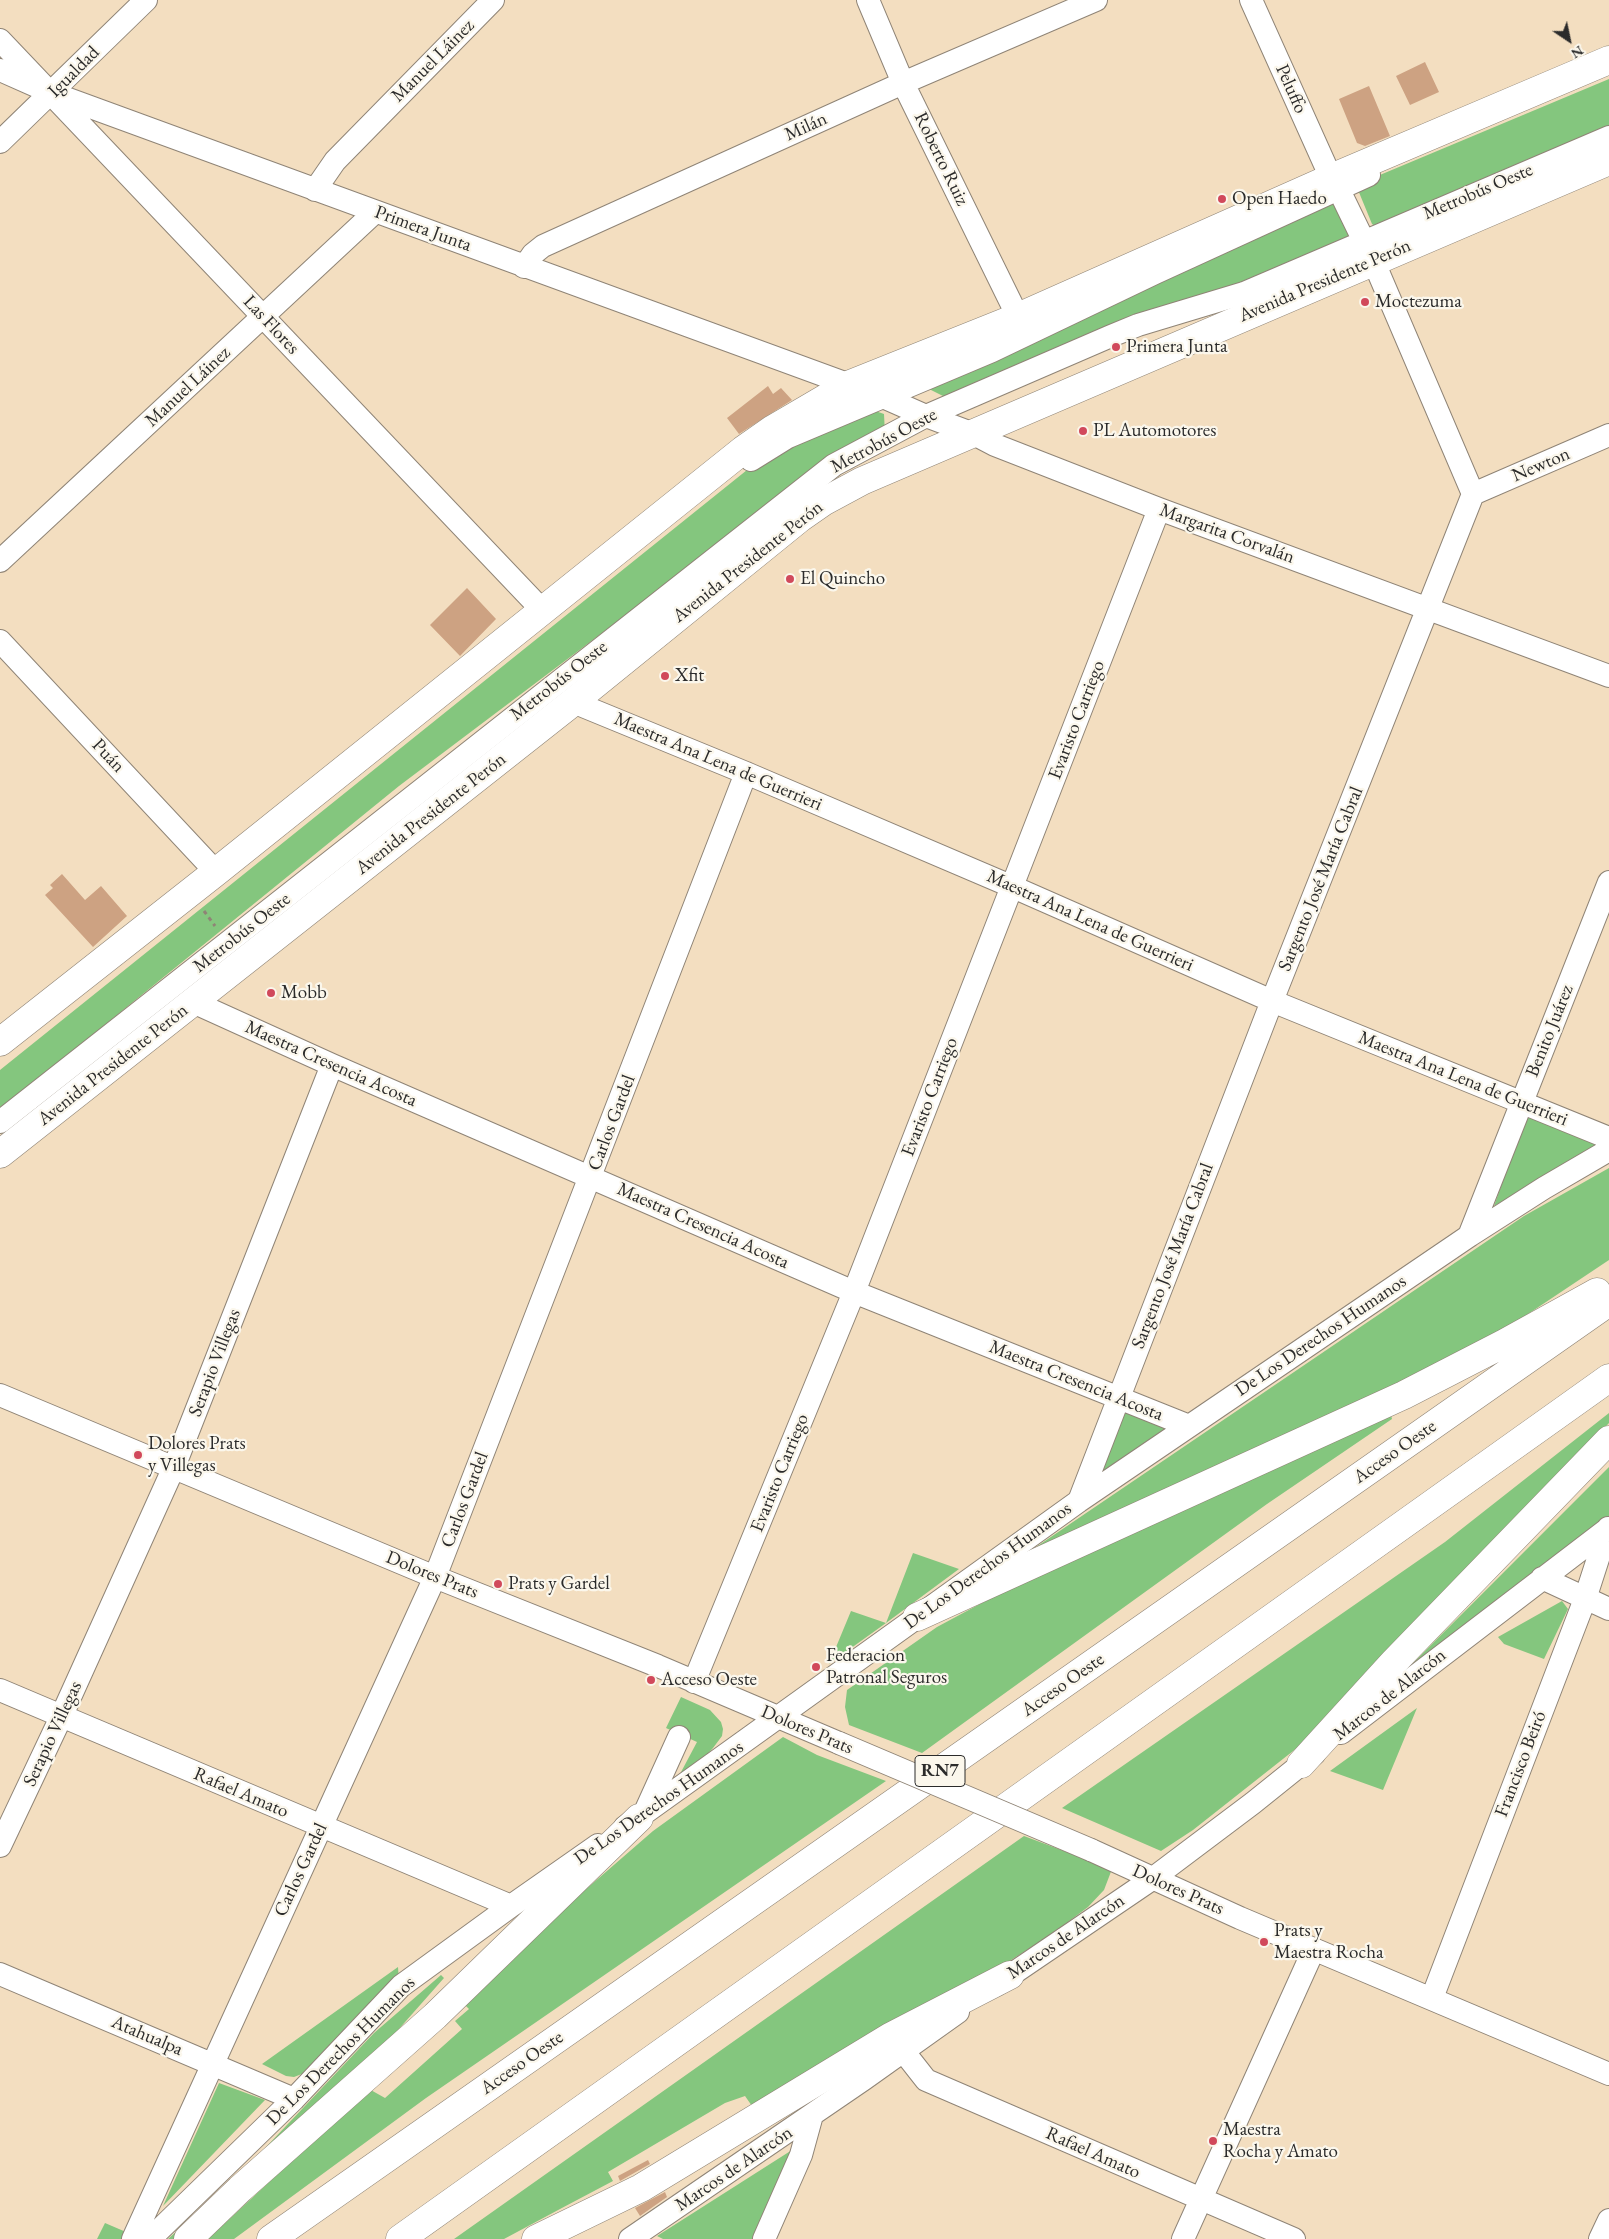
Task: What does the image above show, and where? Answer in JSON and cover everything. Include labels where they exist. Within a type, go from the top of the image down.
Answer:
[{"type":"main road","points":[[0,1042],[216,872],[743,450],[774,429],[848,385],[1335,184],[1609,60]]},
{"type":"main road","name":"Avenida Presidente Perón","points":[[0,1154],[573,702],[800,518],[823,502],[862,481],[974,434],[1368,250],[1609,161]]},
{"type":"main road","points":[[917,1616],[1404,1395],[1503,1344],[1609,1285]]},
{"type":"main road","name":"Acceso Oeste","points":[[271,2239],[1609,1302]]},
{"type":"main road","points":[[400,2239],[1609,1378]]},
{"type":"main road","points":[[1301,1764],[1401,1655],[1609,1440]]},
{"type":"main road","points":[[188,2239],[240,2189],[435,2016],[642,1815]]},
{"type":"main road","points":[[536,2239],[641,2188],[890,2037],[1010,1975]]},
{"type":"street","name":"Igualdad","points":[[0,142],[146,0]]},
{"type":"street","name":"Roberto Ruiz","points":[[868,0],[903,83],[1018,316]]},
{"type":"street","name":"Milán","points":[[524,266],[533,254],[543,246],[903,83],[1096,0]]},
{"type":"street","name":"Peluffo","points":[[1251,0],[1335,184],[1368,250]]},
{"type":"street","name":"Manuel Láinez","points":[[314,190],[335,161],[488,2]]},
{"type":"street","name":"Las Flores","points":[[0,40],[542,610]]},
{"type":"street","name":"Primera Junta","points":[[0,70],[52,93],[848,385]]},
{"type":"street","name":"Metrobús Oeste","points":[[0,1055],[752,459],[788,437],[992,351],[1335,184],[1609,74]]},
{"type":"street","name":"Metrobús Oeste","points":[[0,1122],[834,465],[926,416],[1138,325],[1368,250],[1609,137]]},
{"type":"street","name":"Manuel Láinez","points":[[0,561],[375,212]]},
{"type":"street","points":[[1368,250],[1473,494]]},
{"type":"street","name":"Margarita Corvalán","points":[[848,385],[883,397],[974,434],[995,445],[1159,509],[1609,676]]},
{"type":"street","name":"Newton","points":[[1473,494],[1609,435]]},
{"type":"street","name":"Sargento José María Cabral","points":[[1079,1501],[1272,1001],[1473,494]]},
{"type":"street","name":"Evaristo Carriego","points":[[694,1682],[854,1292],[1159,509]]},
{"type":"street","name":"Puán","points":[[0,641],[216,872]]},
{"type":"street","name":"Maestra Ana Lena de Guerrieri","points":[[573,702],[746,773],[1272,1001],[1609,1138]]},
{"type":"street","name":"Carlos Gardel","points":[[133,2239],[435,1577],[746,773]]},
{"type":"street","name":"Benito Juárez","points":[[1469,1236],[1609,882]]},
{"type":"street","name":"Maestra Cresencia Acosta","points":[[193,1002],[332,1065],[854,1292],[1189,1426]]},
{"type":"street","name":"Serapio Villegas","points":[[0,1846],[62,1715],[174,1468],[332,1065]]},
{"type":"street","name":"De Los Derechos Humanos","points":[[150,2239],[294,2099],[401,1986],[511,1906],[779,1718],[917,1616],[1079,1501],[1469,1236],[1544,1188],[1609,1150]]},
{"type":"street","name":"Dolores Prats","points":[[0,1395],[839,1743],[1091,1850],[1152,1879],[1314,1949],[1609,2074]]},
{"type":"street","name":"Marcos de Alarcón","points":[[637,2238],[904,2052],[1010,1975],[1152,1879],[1609,1528]]},
{"type":"street","name":"Francisco Beiró","points":[[1432,1998],[1585,1599],[1609,1528]]},
{"type":"street","points":[[1542,1578],[1609,1610]]},
{"type":"street","name":"Rafael Amato","points":[[0,1690],[511,1906]]},
{"type":"street","points":[[642,1815],[679,1737]]},
{"type":"street","points":[[1183,2239],[1314,1949]]},
{"type":"street","name":"Atahualpa","points":[[0,1974],[294,2099]]},
{"type":"street","name":"Rafael Amato","points":[[904,2052],[926,2080],[1294,2239]]},
{"type":"street","points":[[764,2239],[801,2156],[812,2115]]},
{"type":"street","points":[[1600,2239],[1609,2220]]},
{"type":"green space","points":[[1609,79],[1609,133],[1381,230],[1372,224],[1356,185]]},
{"type":"green space","points":[[1334,194],[1352,242],[955,402],[921,385]]},
{"type":"green space","points":[[864,407],[884,414],[885,434],[821,468],[399,786],[0,1110],[0,1070],[747,470]]},
{"type":"green space","points":[[1528,1110],[1609,1140],[1494,1206]]},
{"type":"green space","points":[[1609,1168],[1609,1260],[1513,1324],[1440,1366],[1011,1564],[1524,1216]]},
{"type":"green space","points":[[1123,1407],[1177,1426],[1093,1483]]},
{"type":"green space","points":[[1609,1413],[1609,1423],[1307,1740],[1193,1830],[1161,1851],[1062,1808],[1445,1542]]},
{"type":"green space","points":[[1391,1415],[1392,1419],[1267,1504],[922,1753],[849,1725],[845,1707],[847,1690],[937,1627],[1090,1545]]},
{"type":"green space","points":[[1609,1467],[1609,1518],[1396,1680]]},
{"type":"green space","points":[[913,1553],[959,1569],[886,1623]]},
{"type":"green space","points":[[1562,1601],[1568,1609],[1544,1659],[1504,1644],[1498,1637]]},
{"type":"green space","points":[[851,1611],[886,1623],[829,1664]]},
{"type":"green space","points":[[681,1697],[710,1710],[721,1722],[723,1729],[722,1736],[705,1757],[680,1774],[697,1742],[666,1728]]},
{"type":"green space","points":[[1417,1708],[1383,1790],[1330,1771]]},
{"type":"green space","points":[[783,1737],[817,1755],[886,1781],[426,2098],[234,2239],[208,2239],[369,2089],[385,2098],[462,2029],[455,2021],[469,2009],[462,2002],[539,1930],[653,1831]]},
{"type":"green space","points":[[1024,1836],[1112,1869],[1104,1890],[1088,1907],[1052,1934],[975,1983],[752,2106],[745,2096],[725,2103],[608,2172],[613,2181],[504,2239],[454,2239]]},
{"type":"green space","points":[[398,1967],[399,1981],[307,2072],[294,2077],[286,2076],[262,2064]]},
{"type":"green space","points":[[441,1975],[444,1978],[359,2074],[181,2239],[168,2239],[250,2164],[374,2033]]},
{"type":"green space","points":[[219,2083],[265,2100],[163,2206]]},
{"type":"green space","points":[[792,2150],[752,2239],[663,2239],[657,2236]]},
{"type":"green space","points":[[105,2223],[126,2232],[122,2239],[97,2239]]},
{"type":"building","points":[[1425,62],[1439,92],[1410,105],[1396,76]]},
{"type":"building","points":[[1369,86],[1390,136],[1365,146],[1357,143],[1339,99]]},
{"type":"building","points":[[768,386],[773,394],[781,388],[792,400],[739,434],[727,418]]},
{"type":"building","points":[[467,588],[496,619],[460,656],[430,625]]},
{"type":"building","points":[[62,874],[85,900],[101,886],[127,916],[93,947],[45,895],[53,888],[50,885]]},
{"type":"building","points":[[648,2160],[650,2164],[620,2181],[618,2176]]},
{"type":"building","points":[[665,2192],[667,2197],[640,2216],[635,2208]]},
{"type":"place","name":"Open Haedo","points":[[1222,199]]},
{"type":"place","name":"Moctezuma","points":[[1365,302]]},
{"type":"place","name":"Primera Junta","points":[[1116,347]]},
{"type":"place","name":"PL Automotores","points":[[1083,431]]},
{"type":"place","name":"El Quincho","points":[[790,579]]},
{"type":"place","name":"Xfit","points":[[665,676]]},
{"type":"place","name":"Mobb","points":[[271,993]]},
{"type":"place","name":"Dolores Prats y Villegas","points":[[138,1455]]},
{"type":"place","name":"Prats y Gardel","points":[[498,1584]]},
{"type":"place","name":"Federacion Patronal Seguros","points":[[816,1667]]},
{"type":"place","name":"Acceso Oeste","points":[[651,1680]]},
{"type":"place","name":"Prats y Maestra Rocha","points":[[1264,1942]]},
{"type":"place","name":"Maestra Rocha y Amato","points":[[1213,2141]]}]
